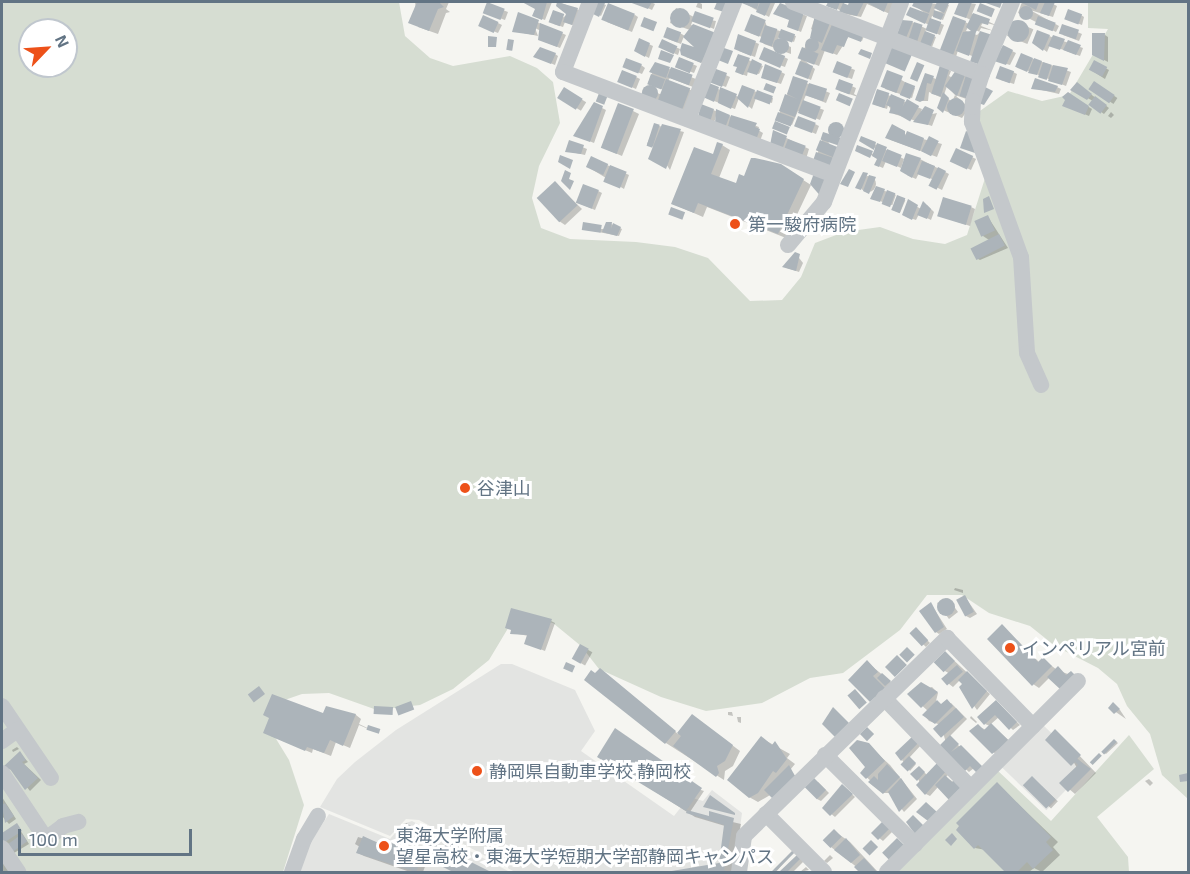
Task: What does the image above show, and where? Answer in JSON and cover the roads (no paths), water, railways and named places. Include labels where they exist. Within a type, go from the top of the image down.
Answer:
[{"type":"street","points":[[590,2],[563,72],[834,175]]},
{"type":"street","points":[[688,119],[734,2]]},
{"type":"street","points":[[793,2],[981,74]]},
{"type":"street","points":[[788,245],[824,202],[902,2]]},
{"type":"street","points":[[1012,2],[981,74],[973,101],[972,122],[1021,257],[1027,353],[1041,385]]},
{"type":"street","points":[[739,873],[744,836],[947,638],[1033,726]]},
{"type":"street","points":[[887,873],[1078,681]]},
{"type":"street","points":[[884,698],[971,788]]},
{"type":"street","points":[[2,706],[51,778]]},
{"type":"street","points":[[2,741],[18,730]]},
{"type":"street","points":[[825,755],[915,844]]},
{"type":"street","points":[[2,773],[46,838],[63,826],[78,822]]},
{"type":"street","points":[[766,814],[824,873]]},
{"type":"street","points":[[292,873],[304,839],[318,816]]},
{"type":"street","points":[[2,848],[18,873]]},
{"type":"place","name":"第一駿府病院","points":[[735,224]]},
{"type":"place","name":"谷津山","points":[[465,488]]},
{"type":"place","name":"インペリアル宮前","points":[[1010,648]]},
{"type":"place","name":"静岡県自動車学校 静岡校","points":[[477,771]]},
{"type":"place","name":"東海大学附属 望星高校・東海大学短期大学部静岡キャンパス","points":[[384,846]]}]
